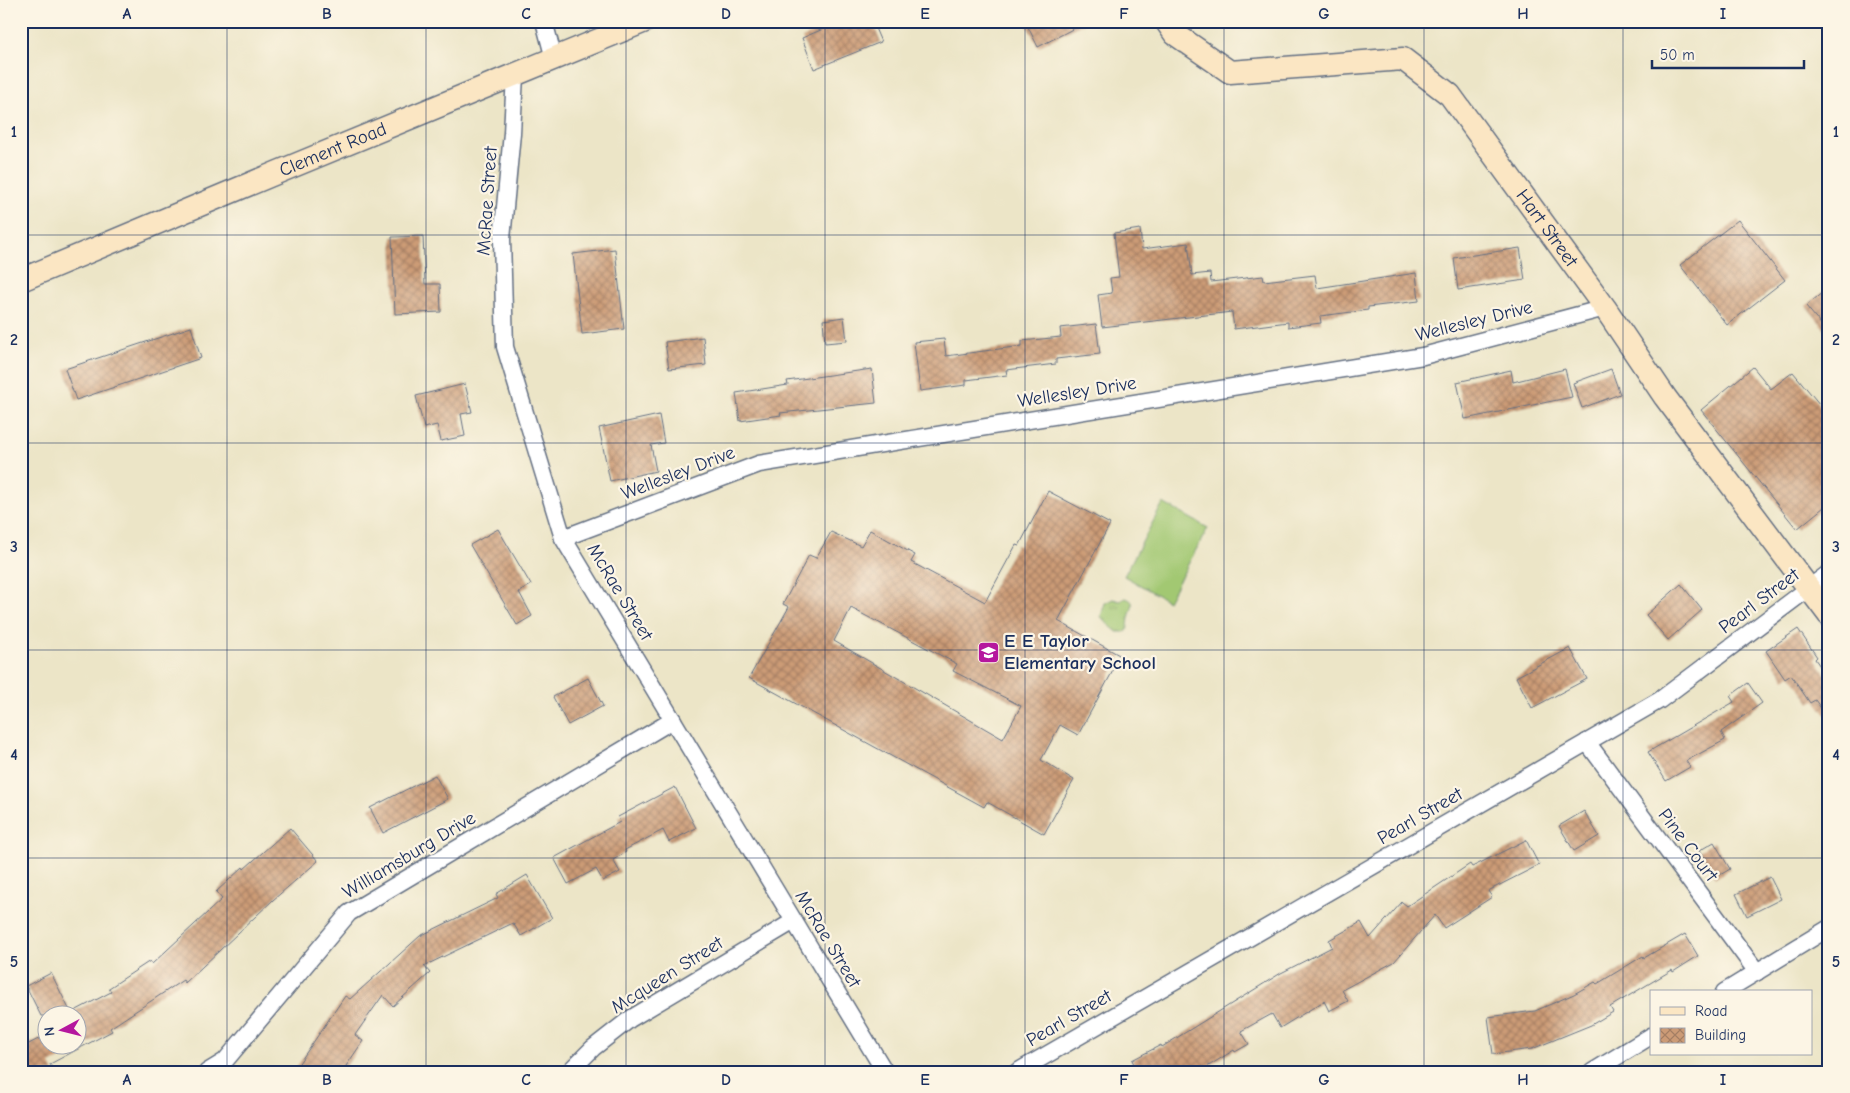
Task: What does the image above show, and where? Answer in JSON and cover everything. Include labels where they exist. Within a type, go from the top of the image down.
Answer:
[{"type":"street","points":[[544,21],[554,59]]},
{"type":"street","name":"Clement Road","points":[[21,280],[645,21]]},
{"type":"street","name":"Hart Street","points":[[1166,21],[1175,34],[1230,72],[1403,59],[1450,96],[1605,308],[1665,397],[1829,615]]},
{"type":"street","name":"McRae Street","points":[[514,75],[512,133],[502,239],[505,347],[564,538],[885,1072]]},
{"type":"street","name":"Wellesley Drive","points":[[564,538],[759,464],[1423,356],[1605,308]]},
{"type":"street","name":"Pearl Street","points":[[1017,1072],[1660,700],[1829,573]]},
{"type":"street","name":"Williamsburg Drive","points":[[207,1072],[225,1061],[349,913],[673,720]]},
{"type":"street","name":"Pine Court","points":[[1587,742],[1757,972]]},
{"type":"street","name":"Mcqueen Street","points":[[569,1072],[593,1048],[630,1019],[794,920]]},
{"type":"street","points":[[1727,990],[1829,928]]},
{"type":"street","points":[[1592,1072],[1650,1037]]},
{"type":"green space","points":[[1163,503],[1208,528],[1168,601],[1124,576]]},
{"type":"green space","points":[[1125,598],[1132,602],[1128,628],[1123,632],[1117,632],[1101,616],[1105,603],[1113,599],[1120,601]]},
{"type":"building","points":[[842,21],[872,21],[881,42],[814,69],[802,38]]},
{"type":"building","points":[[1025,21],[1088,21],[1038,47]]},
{"type":"building","points":[[1738,220],[1785,280],[1727,325],[1680,265]]},
{"type":"building","points":[[1140,229],[1142,249],[1188,243],[1192,275],[1210,273],[1211,282],[1263,276],[1264,281],[1315,275],[1317,288],[1416,273],[1419,301],[1368,307],[1368,310],[1320,316],[1321,323],[1288,327],[1288,322],[1234,329],[1232,312],[1102,327],[1098,295],[1112,293],[1110,278],[1119,277],[1114,233]]},
{"type":"building","points":[[423,236],[425,284],[440,284],[441,312],[395,314],[392,237]]},
{"type":"building","points":[[1520,248],[1525,280],[1458,290],[1454,258]]},
{"type":"building","points":[[615,249],[624,329],[582,334],[573,254]]},
{"type":"building","points":[[1829,287],[1829,334],[1806,306]]},
{"type":"building","points":[[844,317],[847,341],[825,343],[823,320]]},
{"type":"building","points":[[1096,324],[1100,354],[1056,359],[1056,364],[1006,370],[1007,375],[966,380],[966,385],[920,391],[914,342],[944,339],[946,356],[1022,346],[1022,341],[1061,337],[1060,328]]},
{"type":"building","points":[[191,327],[201,358],[76,400],[65,369]]},
{"type":"building","points":[[703,337],[706,365],[669,369],[665,342]]},
{"type":"building","points":[[1753,367],[1771,389],[1793,372],[1829,416],[1829,503],[1797,529],[1701,410]]},
{"type":"building","points":[[872,369],[876,403],[780,413],[781,415],[740,421],[736,393],[788,385],[787,381]]},
{"type":"building","points":[[1565,369],[1572,397],[1465,419],[1457,382],[1511,370],[1513,382]]},
{"type":"building","points":[[1611,369],[1620,394],[1582,408],[1573,383]]},
{"type":"building","points":[[465,384],[472,412],[461,414],[465,436],[441,441],[437,425],[424,428],[416,396]]},
{"type":"building","points":[[659,415],[664,443],[651,445],[656,471],[610,481],[599,428]]},
{"type":"building","name":"E E Taylor Elementary School","points":[[1048,491],[1110,524],[1058,621],[1121,656],[1078,735],[1060,725],[1041,760],[1074,780],[1044,834],[987,802],[984,807],[749,678],[789,607],[783,604],[809,555],[816,558],[831,532],[861,546],[870,530],[915,555],[911,562],[985,602],[1016,545],[1019,546]],"holes":[[[851,608],[957,664],[953,671],[1021,706],[1003,739],[834,641]]]},
{"type":"building","points":[[498,529],[531,585],[519,592],[532,616],[517,625],[470,545]]},
{"type":"building","points":[[1681,584],[1702,610],[1668,640],[1646,615]]},
{"type":"building","points":[[1798,629],[1829,679],[1829,719],[1815,700],[1810,703],[1791,675],[1785,679],[1766,651]]},
{"type":"building","points":[[1570,648],[1587,679],[1532,708],[1516,677]]},
{"type":"building","points":[[588,678],[603,706],[568,725],[553,697]]},
{"type":"building","points":[[1748,683],[1762,703],[1721,732],[1725,740],[1686,761],[1690,767],[1666,781],[1648,752],[1734,702],[1730,696]]},
{"type":"building","points":[[435,775],[448,799],[383,833],[370,808]]},
{"type":"building","points":[[675,787],[696,828],[669,842],[663,830],[625,850],[626,852],[613,860],[620,872],[603,881],[596,869],[568,884],[554,858],[620,822],[618,817]]},
{"type":"building","points":[[1584,811],[1599,836],[1574,851],[1559,826]]},
{"type":"building","points":[[290,828],[318,861],[273,900],[185,983],[183,980],[110,1028],[112,1031],[88,1044],[88,1006],[84,1006],[111,992],[109,988],[150,961],[152,964],[222,899],[216,892],[243,867],[244,869]]},
{"type":"building","points":[[1526,840],[1539,865],[1488,891],[1492,897],[1444,928],[1435,915],[1394,962],[1342,990],[1348,1001],[1329,1011],[1324,1001],[1280,1028],[1272,1014],[1241,1031],[1249,1044],[1235,1052],[1234,1050],[1199,1072],[1138,1072],[1132,1060],[1161,1045],[1162,1047],[1281,973],[1332,947],[1329,940],[1361,922],[1370,938],[1402,902],[1407,906],[1470,864],[1472,867]]},
{"type":"building","points":[[1714,842],[1730,869],[1715,878],[1699,851]]},
{"type":"building","points":[[527,875],[552,918],[521,936],[513,923],[424,966],[430,973],[393,1006],[383,995],[355,1035],[363,1041],[342,1072],[293,1072],[345,996],[350,999],[420,936],[498,898],[496,894]]},
{"type":"building","points":[[1770,877],[1781,899],[1747,916],[1736,894]]},
{"type":"building","points":[[1685,934],[1698,956],[1610,1007],[1613,1012],[1591,1025],[1532,1049],[1493,1054],[1488,1017],[1535,1011],[1574,994],[1595,982],[1597,984],[1643,956],[1644,958]]},
{"type":"building","points":[[51,973],[68,1006],[38,1006],[38,1010],[26,986]]},
{"type":"building","points":[[38,1039],[38,1056],[65,1056],[50,1064],[54,1072],[21,1072],[21,1048]]},
{"type":"place","name":"E E Taylor Elementary School","points":[[988,652]]}]
